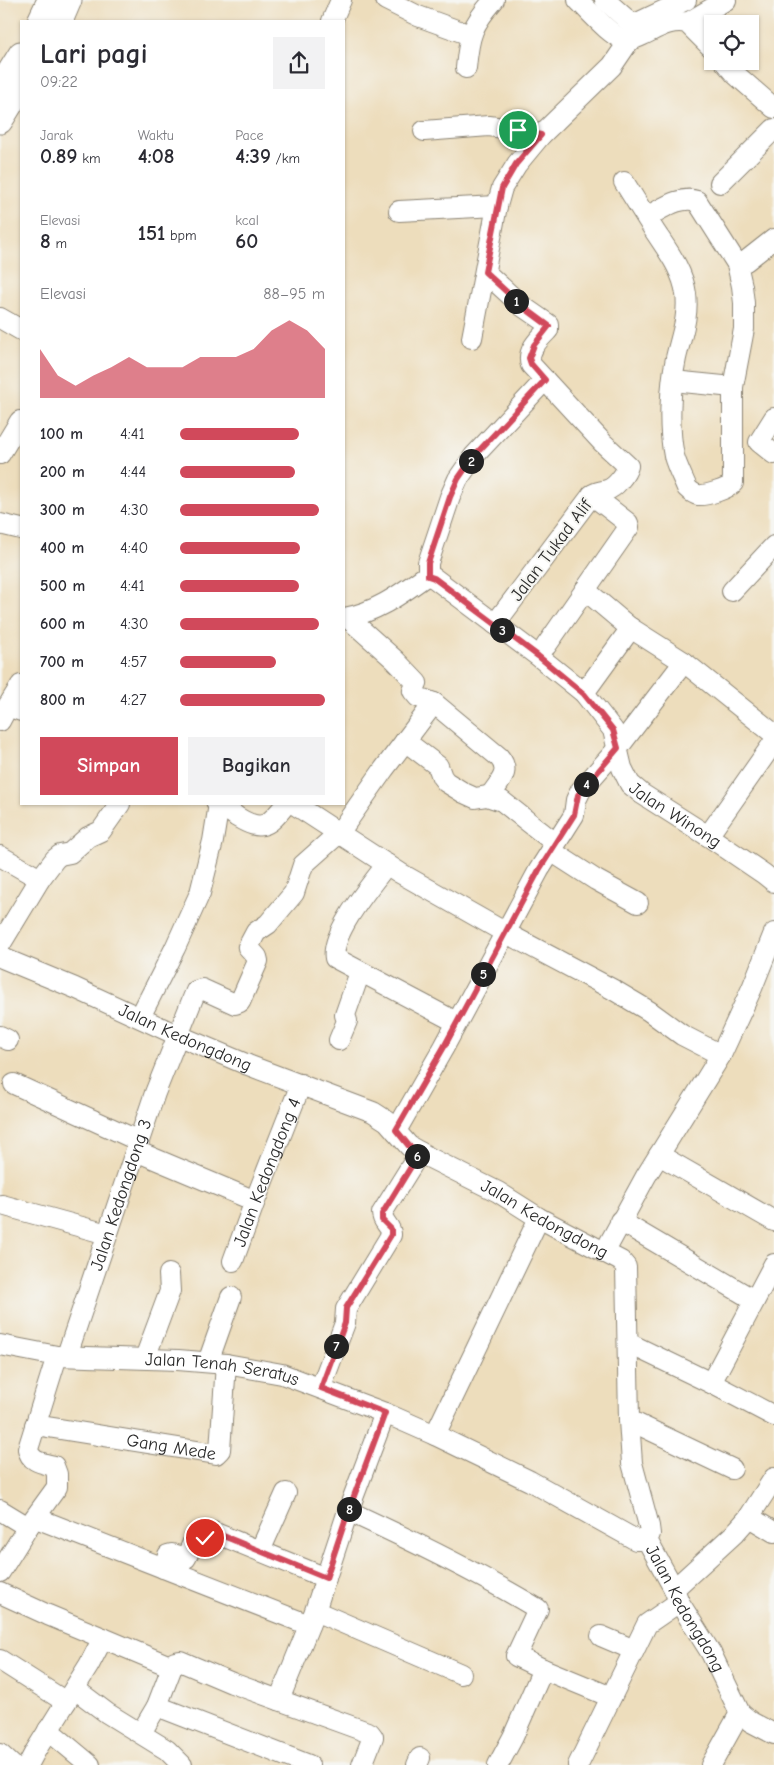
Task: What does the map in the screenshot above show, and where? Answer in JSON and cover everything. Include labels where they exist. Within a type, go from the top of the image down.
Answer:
[{"type":"main road","points":[[40,20],[50,0]]},
{"type":"main road","points":[[60,20],[69,0]]},
{"type":"main road","points":[[0,88],[20,56]]},
{"type":"main road","points":[[0,121],[20,89]]},
{"type":"street","points":[[332,20],[341,0]]},
{"type":"street","points":[[386,0],[418,16],[470,36]]},
{"type":"street","points":[[466,68],[470,36],[478,21],[494,0]]},
{"type":"street","points":[[578,0],[616,35],[629,41]]},
{"type":"street","points":[[605,0],[633,25],[686,0]]},
{"type":"street","points":[[686,23],[726,0]]},
{"type":"street","points":[[472,338],[497,206],[502,188],[508,177],[541,135],[612,66],[629,41],[675,21],[686,23],[704,40]]},
{"type":"street","points":[[733,70],[774,108]]},
{"type":"street","points":[[424,131],[489,126],[541,135]]},
{"type":"street","points":[[720,183],[774,129]]},
{"type":"street","points":[[624,182],[646,218],[677,267],[686,294],[686,323],[672,382],[671,434],[675,458],[687,488],[690,492],[699,495],[726,488],[733,483],[732,387],[744,321],[742,286],[737,264],[697,201],[691,199],[678,201],[646,218]]},
{"type":"street","points":[[399,210],[497,206]]},
{"type":"street","points":[[737,264],[746,261],[774,239]]},
{"type":"street","name":"Jalan Tukad Alif","points":[[485,272],[522,306],[549,326],[534,345],[529,358],[531,364],[603,443],[626,463],[627,470],[613,488],[596,492],[592,495],[494,624]]},
{"type":"street","points":[[346,618],[371,611],[394,600],[428,576],[428,563],[458,479],[474,456],[545,380]]},
{"type":"street","points":[[672,382],[732,387]]},
{"type":"street","points":[[767,448],[774,418]]},
{"type":"street","points":[[0,454],[20,421]]},
{"type":"street","points":[[546,646],[629,527],[628,524],[592,495]]},
{"type":"street","points":[[0,524],[20,529]]},
{"type":"street","points":[[732,591],[774,546]]},
{"type":"street","name":"Jalan Winong","points":[[428,576],[434,578],[538,656],[584,694],[613,730],[622,768],[630,784],[642,794],[708,836],[774,882]]},
{"type":"street","points":[[585,590],[631,628],[684,662],[774,734]]},
{"type":"street","points":[[346,618],[395,660],[417,683],[413,691],[418,696],[434,703],[504,763],[506,769],[504,774],[490,796]]},
{"type":"street","points":[[584,694],[631,628]]},
{"type":"street","points":[[396,1130],[444,1047],[553,847],[574,815],[576,800],[581,790],[618,748],[684,662]]},
{"type":"street","points":[[10,713],[20,688]]},
{"type":"street","points":[[338,833],[434,703]]},
{"type":"street","points":[[405,741],[438,766],[446,782],[475,798],[490,796],[511,807],[553,847],[596,880],[638,903]]},
{"type":"street","points":[[708,836],[774,742]]},
{"type":"street","points":[[0,945],[40,879],[58,856],[70,853],[88,837],[100,831],[119,805]]},
{"type":"street","points":[[140,1017],[200,893],[213,841],[218,805]]},
{"type":"street","points":[[220,805],[254,826],[260,826],[294,805]]},
{"type":"street","points":[[296,805],[387,864],[506,932],[612,989],[682,1034],[721,1055]]},
{"type":"street","name":"Jalan Kedongdong 3","points":[[32,1522],[57,1487],[58,1481],[54,1466],[33,1460],[29,1456],[28,1448],[35,1425],[107,1234],[137,1146],[192,998],[199,989],[206,990],[235,1004],[240,1002],[258,961],[257,957],[248,947],[255,934],[268,924],[294,893],[303,865],[338,833]]},
{"type":"street","points":[[0,856],[40,879]]},
{"type":"street","points":[[387,864],[360,898],[342,930],[337,942],[336,958],[456,1022]]},
{"type":"street","points":[[604,1253],[658,1155],[721,1055],[752,988],[774,933]]},
{"type":"street","name":"Jalan Kedongdong","points":[[0,957],[248,1065],[373,1112],[383,1117],[409,1146],[498,1192],[538,1218],[621,1261],[626,1267],[629,1420],[632,1463],[649,1526],[650,1534],[647,1540],[676,1595],[711,1653],[740,1713],[751,1722],[774,1734]]},
{"type":"street","points":[[340,1040],[347,1021],[345,1015],[360,972]]},
{"type":"street","points":[[14,1084],[137,1146],[254,1201]]},
{"type":"street","name":"Jalan Kedongdong 4","points":[[233,1261],[254,1201],[301,1084]]},
{"type":"street","points":[[321,1388],[345,1323],[346,1308],[391,1235],[391,1229],[382,1220],[382,1214],[420,1152]]},
{"type":"street","points":[[658,1155],[774,1221]]},
{"type":"street","points":[[2,1205],[107,1234]]},
{"type":"street","points":[[435,1435],[538,1218]]},
{"type":"street","points":[[620,1221],[754,1300]]},
{"type":"street","points":[[711,1382],[774,1264]]},
{"type":"street","points":[[145,1358],[170,1291],[169,1274]]},
{"type":"street","points":[[217,1363],[231,1297]]},
{"type":"street","points":[[628,1343],[711,1382],[774,1416]]},
{"type":"street","name":"Jalan Tenah Seratus","points":[[0,1345],[62,1355],[217,1363],[282,1374],[385,1413],[435,1435],[530,1480],[636,1540],[647,1540]]},
{"type":"street","name":"Gang Mede","points":[[35,1425],[216,1454],[220,1450],[217,1363]]},
{"type":"street","points":[[279,1700],[312,1618],[348,1512],[385,1413]]},
{"type":"street","points":[[629,1420],[732,1469]]},
{"type":"street","points":[[578,1765],[647,1624],[749,1517],[774,1478]]},
{"type":"street","points":[[260,1551],[286,1493]]},
{"type":"street","points":[[0,1510],[162,1568],[312,1618],[461,1674]]},
{"type":"street","points":[[348,1512],[495,1582],[538,1609],[516,1656],[611,1697]]},
{"type":"street","points":[[749,1517],[774,1532]]},
{"type":"street","points":[[0,1572],[32,1522]]},
{"type":"street","points":[[162,1568],[168,1555],[172,1554],[186,1558],[194,1540],[203,1539],[213,1532],[326,1578]]},
{"type":"street","points":[[0,1594],[172,1667]]},
{"type":"street","points":[[601,1636],[634,1650]]},
{"type":"street","points":[[28,1765],[103,1638]]},
{"type":"street","points":[[0,1660],[26,1675],[107,1713],[167,1750],[182,1765]]},
{"type":"street","points":[[141,1733],[157,1706],[175,1662],[186,1662],[224,1680],[370,1733],[373,1737],[362,1765]]},
{"type":"street","points":[[498,1765],[513,1737],[543,1669]]},
{"type":"street","points":[[157,1706],[309,1765]]},
{"type":"street","points":[[711,1765],[740,1713]]},
{"type":"street","points":[[48,1730],[90,1765]]},
{"type":"street","points":[[0,1754],[12,1765]]},
{"type":"route","points":[[205,1538],[213,1532],[326,1578],[368,1456],[385,1413],[321,1388],[345,1323],[346,1308],[391,1235],[391,1229],[382,1220],[382,1214],[420,1152],[409,1146],[396,1130],[444,1047],[539,870],[574,815],[578,795],[618,748],[613,730],[584,694],[538,656],[434,578],[428,576],[428,563],[458,479],[474,456],[545,380],[531,364],[529,358],[534,345],[548,330],[548,324],[522,306],[485,272],[502,188],[516,164],[541,135],[518,130]]}]
